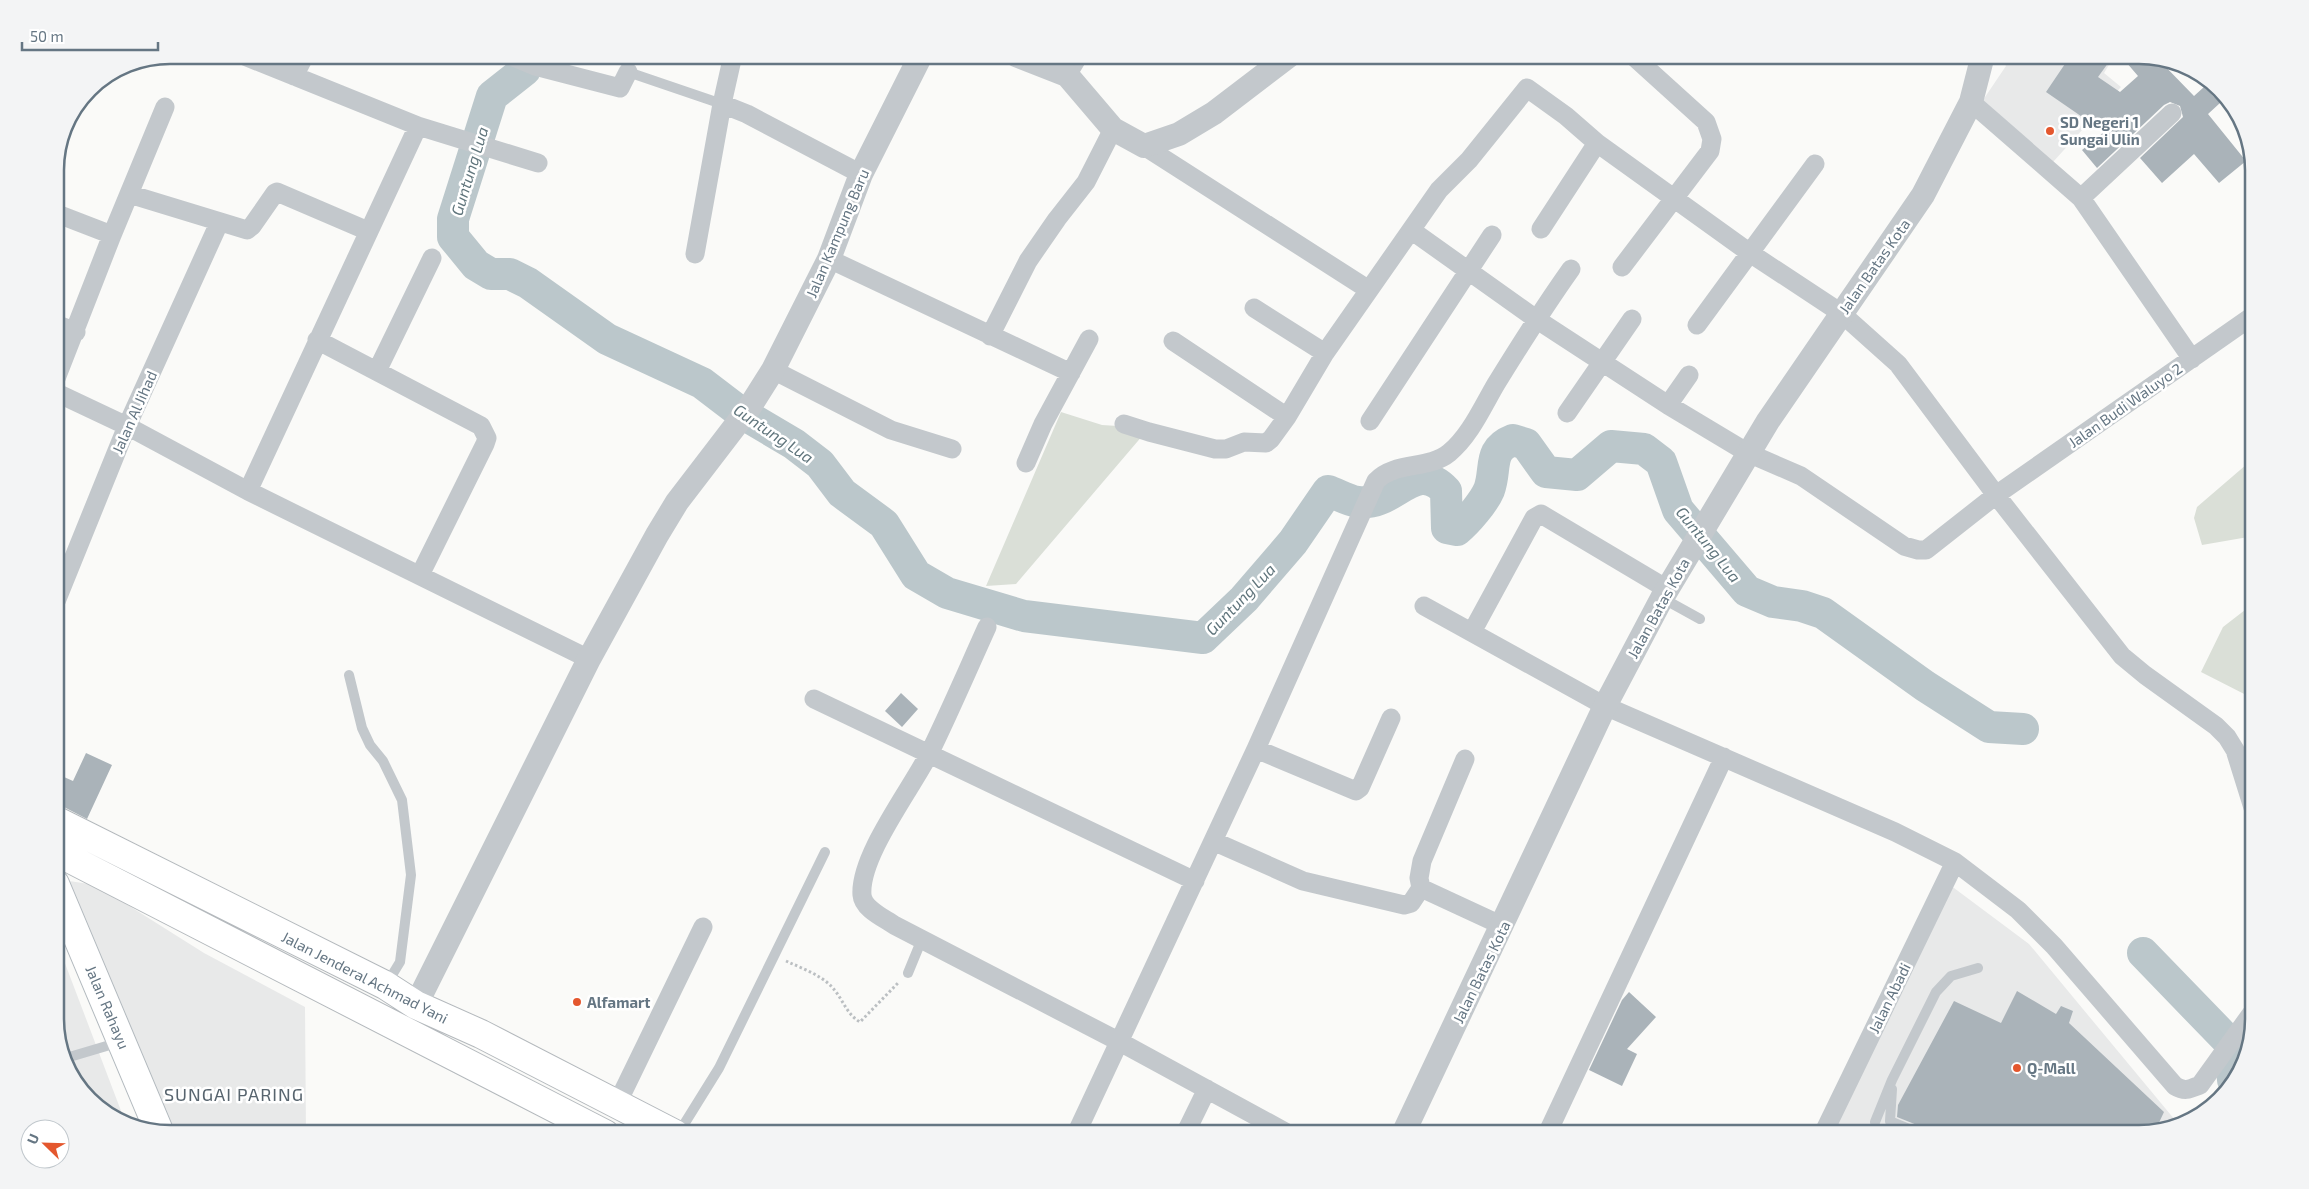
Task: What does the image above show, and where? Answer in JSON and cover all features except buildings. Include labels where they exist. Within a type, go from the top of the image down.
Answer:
[{"type":"main road","name":"Jalan Jenderal Achmad Yani","points":[[64,825],[385,985],[416,1005],[480,1034],[658,1125]]},
{"type":"main road","name":"Jalan Jenderal Achmad Yani","points":[[64,857],[588,1125]]},
{"type":"main road","name":"Jalan Rahayu","points":[[64,905],[156,1124]]},
{"type":"main road","points":[[232,941],[244,915]]},
{"type":"main road","points":[[282,967],[294,940]]},
{"type":"street","points":[[264,64],[418,126],[538,163]]},
{"type":"street","points":[[294,76],[300,64]]},
{"type":"street","points":[[533,64],[620,88],[628,72]]},
{"type":"street","points":[[695,254],[731,64]]},
{"type":"street","name":"Jalan Kampung Baru","points":[[416,1005],[589,659],[677,502],[749,408],[773,370],[829,259],[861,174],[916,64]]},
{"type":"street","points":[[1038,64],[1066,75],[1113,129],[1144,146],[1369,290]]},
{"type":"street","points":[[1066,75],[1073,64]]},
{"type":"street","points":[[1144,146],[1179,134],[1214,113],[1278,64]]},
{"type":"street","points":[[1622,267],[1672,198],[1710,151],[1712,139],[1706,122],[1642,64]]},
{"type":"street","name":"Jalan Batas Kota","points":[[1407,1125],[1503,926],[1605,706],[1665,594],[1748,453],[1841,313],[1923,195],[1971,102],[1981,64]]},
{"type":"street","points":[[1124,424],[1215,449],[1226,449],[1244,442],[1266,442],[1287,417],[1325,353],[1439,190],[1469,160],[1527,88],[1566,116],[1597,143],[1672,198],[1750,253],[1841,313],[1898,364],[1996,495],[2122,656],[2144,675],[2216,726],[2227,737],[2235,750],[2245,782]]},
{"type":"street","points":[[1971,102],[2081,198],[2192,359]]},
{"type":"street","points":[[722,104],[747,114],[861,174]]},
{"type":"street","points":[[64,361],[112,235],[165,107]]},
{"type":"street","points":[[2081,198],[2172,114]]},
{"type":"street","points":[[248,490],[418,126]]},
{"type":"street","points":[[990,336],[1028,261],[1086,182],[1113,129]]},
{"type":"street","points":[[1541,229],[1597,143]]},
{"type":"street","points":[[1697,325],[1815,164]]},
{"type":"street","points":[[129,194],[244,230],[250,229],[277,192],[368,231]]},
{"type":"street","points":[[64,216],[112,235]]},
{"type":"street","name":"Jalan Al Jihad","points":[[64,582],[127,426],[219,223]]},
{"type":"street","name":"Jalan Budi Waluyo 2","points":[[1411,230],[1536,319],[1668,404],[1748,453],[1801,476],[1904,546],[1918,550],[1926,550],[1996,495],[2245,322]]},
{"type":"street","points":[[1370,421],[1492,235]]},
{"type":"street","points":[[377,371],[432,258]]},
{"type":"street","points":[[829,259],[1071,373]]},
{"type":"street","points":[[1080,1125],[1214,841],[1376,481],[1383,474],[1426,463],[1449,454],[1466,434],[1536,319],[1571,269]]},
{"type":"street","points":[[1254,308],[1325,353]]},
{"type":"street","points":[[1568,413],[1632,319]]},
{"type":"street","points":[[64,327],[76,332]]},
{"type":"street","points":[[1026,463],[1043,424],[1089,339]]},
{"type":"street","points":[[318,340],[481,426],[487,438],[420,575]]},
{"type":"street","points":[[1173,341],[1287,417]]},
{"type":"street","points":[[773,370],[891,430],[952,449]]},
{"type":"street","points":[[1668,404],[1689,375]]},
{"type":"street","points":[[64,396],[127,426],[248,490],[589,659]]},
{"type":"street","points":[[1472,632],[1537,515],[1546,515],[1665,594]]},
{"type":"street","points":[[1424,606],[1605,706],[1895,832],[1955,862],[2018,910],[2054,946],[2175,1086],[2181,1090],[2188,1090],[2200,1085],[2245,1025]]},
{"type":"street","points":[[987,627],[929,753],[875,849],[862,880],[862,897],[872,910],[894,925],[1120,1042],[1273,1125]]},
{"type":"street","points":[[814,699],[1195,881]]},
{"type":"street","points":[[1256,749],[1356,791],[1360,788],[1391,718]]},
{"type":"street","points":[[1551,1125],[1724,757]]},
{"type":"street","points":[[1214,841],[1303,881],[1398,905],[1411,903],[1421,888],[1419,878],[1422,861],[1465,759]]},
{"type":"street","name":"Jalan Abadi","points":[[1827,1125],[1955,862]]},
{"type":"street","points":[[1421,888],[1503,926]]},
{"type":"street","points":[[617,1104],[703,927]]},
{"type":"street","points":[[1189,1125],[1207,1089]]},
{"type":"lane","points":[[628,72],[722,104]]},
{"type":"lane","points":[[1665,594],[1700,618]]},
{"type":"lane","points":[[349,675],[362,728],[370,745],[383,761],[396,784],[404,808],[411,875],[400,962],[385,985]]},
{"type":"lane","points":[[682,1125],[719,1068],[825,852]]},
{"type":"lane","points":[[908,974],[922,939]]},
{"type":"lane","points":[[1875,1122],[1892,1080],[1942,984],[1951,976],[1978,968]]},
{"type":"lane","points":[[71,1057],[122,1041]]},
{"type":"lane","points":[[1892,1080],[1890,1121],[1900,1125]]},
{"type":"path","points":[[774,956],[823,979],[838,994],[848,1012],[860,1022],[908,974]]},
{"type":"shaded area","name":"SD Negeri 1 Sungai Ulin","points":[[2005,64],[2110,64],[2104,73],[2121,87],[2053,162],[1983,100],[2006,66]]},
{"type":"shaded area","points":[[1061,412],[1102,425],[1149,428],[1016,584],[986,586]]},
{"type":"shaded area","points":[[2245,466],[2245,538],[2202,545],[2194,518],[2197,507]]},
{"type":"shaded area","points":[[2245,610],[2245,694],[2201,672],[2223,627]]},
{"type":"shaded area","points":[[69,881],[96,885],[204,953],[305,1007],[306,1125],[167,1125]]},
{"type":"shaded area","points":[[1950,885],[2029,944],[2174,1119],[2167,1122],[2139,1125],[1836,1125]]},
{"type":"shaded area","points":[[64,961],[122,1113],[100,1099],[90,1089],[69,1053],[64,1026]]},
{"type":"waterway","name":"Guntung Lua","points":[[527,64],[525,70],[492,96],[453,219],[453,237],[476,265],[491,274],[510,274],[528,283],[607,339],[702,383],[740,412],[794,444],[820,464],[842,493],[884,524],[916,575],[947,593],[1024,616],[1203,638],[1244,599],[1293,542],[1328,491],[1354,501],[1371,502],[1383,498],[1414,481],[1424,479],[1435,482],[1446,491],[1447,528],[1457,530],[1475,512],[1487,495],[1494,461],[1499,449],[1513,440],[1526,444],[1546,472],[1577,475],[1611,446],[1644,449],[1661,462],[1678,510],[1747,591],[1773,602],[1802,606],[1823,613],[1925,686],[1989,727],[2023,729]]},
{"type":"waterway","points":[[2143,953],[2231,1044],[2232,1069]]},
{"type":"place","name":"SD Negeri 1 Sungai Ulin","points":[[2050,131]]},
{"type":"place","name":"Alfamart","points":[[577,1002]]},
{"type":"place","name":"Q-Mall","points":[[2017,1068]]},
{"type":"district","name":"SUNGAI PARING","points":[[234,1094]]}]
